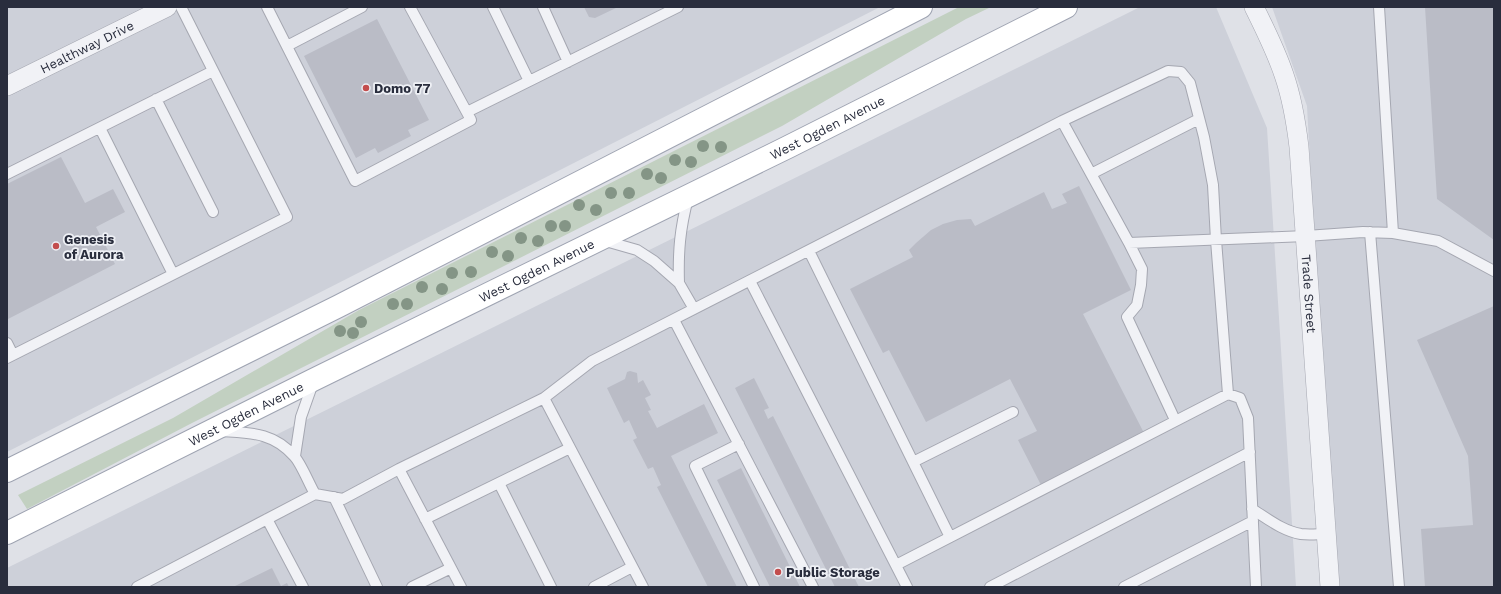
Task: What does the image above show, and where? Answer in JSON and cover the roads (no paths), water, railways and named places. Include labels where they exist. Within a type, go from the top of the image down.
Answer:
[{"type":"main road","points":[[7,471],[339,306],[921,7]]},
{"type":"main road","name":"West Ogden Avenue","points":[[7,533],[599,239],[788,147],[1066,7]]},
{"type":"street","name":"Healthway Drive","points":[[7,86],[166,7]]},
{"type":"street","name":"Trade Street","points":[[1254,7],[1272,43],[1284,75],[1294,111],[1299,147],[1330,587]]},
{"type":"lane","points":[[7,343],[10,356],[287,218],[181,7]]},
{"type":"lane","points":[[267,7],[355,181],[471,120],[410,7]]},
{"type":"lane","points":[[287,46],[362,7]]},
{"type":"lane","points":[[493,7],[529,81]]},
{"type":"lane","points":[[542,7],[568,62]]},
{"type":"lane","points":[[467,112],[678,7]]},
{"type":"lane","points":[[1379,7],[1393,233]]},
{"type":"lane","points":[[137,587],[315,494],[343,499],[399,469],[544,398],[592,361],[1062,121],[1168,70],[1181,72],[1190,83],[1213,185],[1228,394]]},
{"type":"lane","points":[[7,174],[213,71]]},
{"type":"lane","points":[[156,99],[213,212]]},
{"type":"lane","points":[[1091,174],[1199,119]]},
{"type":"lane","points":[[1062,121],[1142,268],[1142,280],[1137,306],[1127,317],[1175,420]]},
{"type":"lane","points":[[100,128],[173,274]]},
{"type":"lane","points":[[679,283],[678,253],[681,225],[689,195]]},
{"type":"lane","points":[[1370,232],[1399,587]]},
{"type":"lane","points":[[1129,244],[1370,232],[1393,233],[1438,241],[1494,271]]},
{"type":"lane","points":[[599,239],[637,250],[654,261],[679,283],[694,309]]},
{"type":"lane","points":[[809,251],[950,537]]},
{"type":"lane","points":[[750,281],[907,587]]},
{"type":"lane","points":[[674,320],[813,587]]},
{"type":"lane","points":[[295,456],[301,417],[314,380]]},
{"type":"lane","points":[[896,565],[1228,394],[1240,398],[1248,418],[1256,587]]},
{"type":"lane","points":[[544,398],[643,587]]},
{"type":"lane","points":[[913,462],[1013,412]]},
{"type":"lane","points":[[213,431],[252,433],[273,439],[295,456],[315,494]]},
{"type":"lane","points":[[738,444],[695,466],[754,587]]},
{"type":"lane","points":[[425,519],[570,448]]},
{"type":"lane","points":[[990,587],[1250,452]]},
{"type":"lane","points":[[399,469],[461,587]]},
{"type":"lane","points":[[499,483],[551,587]]},
{"type":"lane","points":[[334,497],[377,587]]},
{"type":"lane","points":[[1252,509],[1279,526],[1292,532],[1302,534],[1327,534]]},
{"type":"lane","points":[[267,519],[303,587]]},
{"type":"lane","points":[[1124,587],[1253,521]]},
{"type":"lane","points":[[594,587],[632,567]]},
{"type":"lane","points":[[412,587],[451,568]]},
{"type":"place","name":"Domo 77","points":[[366,88]]},
{"type":"place","name":"Genesis of Aurora","points":[[56,246]]},
{"type":"place","name":"Public Storage","points":[[778,572]]}]
